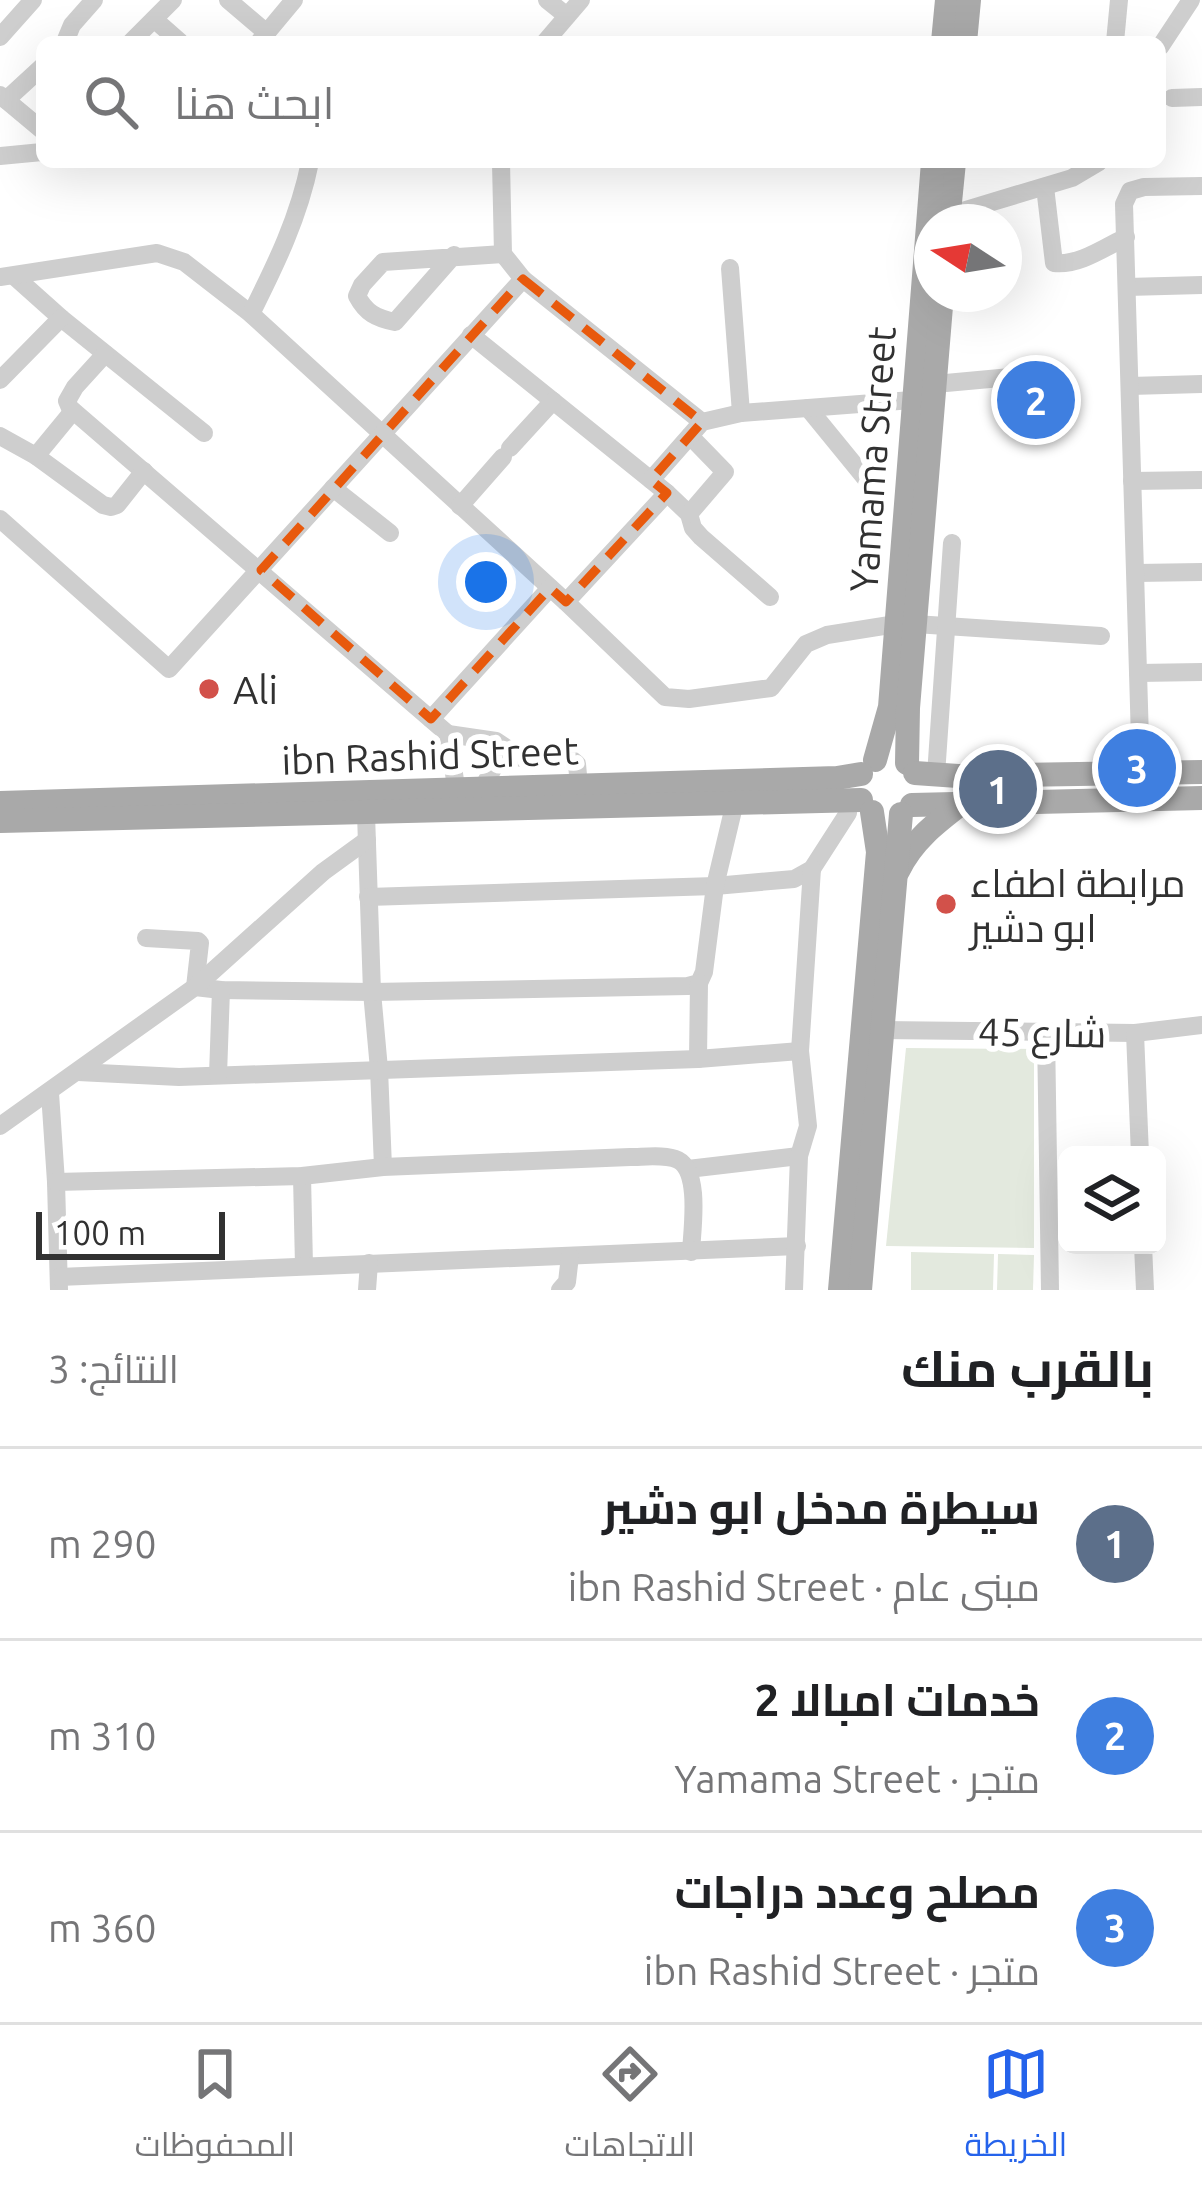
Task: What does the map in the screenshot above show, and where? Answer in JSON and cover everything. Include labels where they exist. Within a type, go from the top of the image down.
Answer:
[{"type":"main road","points":[[944,36],[947,0]]},
{"type":"main road","points":[[966,36],[969,0]]},
{"type":"main road","name":"Yamama Street","points":[[919,770],[906,624],[912,400],[932,168]]},
{"type":"main road","points":[[950,204],[953,168]]},
{"type":"main road","name":"Yamama Street","points":[[840,1290],[878,851],[863,792],[890,706],[906,624],[941,312]]},
{"type":"main road","points":[[1202,772],[919,770],[888,756],[863,792],[886,817],[907,809],[962,803],[1202,798]]},
{"type":"main road","points":[[860,1290],[893,885],[919,770]]},
{"type":"main road","name":"ibn Rashid Street","points":[[0,821],[366,814],[466,797],[579,786],[837,778],[863,792]]},
{"type":"main road","name":"ibn Rashid Street","points":[[0,803],[466,797],[735,802],[820,800],[863,792]]},
{"type":"main road","points":[[893,885],[913,846],[962,803]]},
{"type":"street","points":[[0,37],[32,0]]},
{"type":"street","points":[[67,36],[94,0]]},
{"type":"street","points":[[228,0],[262,36]]},
{"type":"street","points":[[264,36],[294,0]]},
{"type":"street","points":[[548,0],[567,16]]},
{"type":"street","points":[[550,36],[581,0]]},
{"type":"street","points":[[1116,36],[1119,0]]},
{"type":"street","points":[[1166,38],[1191,0]]},
{"type":"street","points":[[136,36],[160,8],[176,36]]},
{"type":"street","points":[[36,72],[3,98],[36,125]]},
{"type":"street","points":[[1188,98],[1202,78]]},
{"type":"street","points":[[0,156],[36,153]]},
{"type":"street","points":[[251,314],[285,247],[308,168]]},
{"type":"street","points":[[501,168],[503,254],[523,279],[696,429],[724,472],[689,514]]},
{"type":"street","points":[[994,204],[1091,168]]},
{"type":"street","points":[[1141,773],[1124,204],[1130,191],[1144,187],[1202,186]]},
{"type":"street","points":[[1045,187],[1054,263],[1073,262],[1126,237]]},
{"type":"street","points":[[7,277],[157,253],[184,262],[251,314],[664,697],[689,699],[771,688],[806,644],[827,635],[906,624],[946,624],[1101,636]]},
{"type":"street","points":[[454,255],[394,322],[376,318],[357,296],[382,262],[454,255],[503,254]]},
{"type":"street","points":[[730,268],[740,413]]},
{"type":"street","points":[[7,277],[204,433]]},
{"type":"street","points":[[0,519],[169,669],[523,279]]},
{"type":"street","points":[[1127,286],[1202,285]]},
{"type":"street","points":[[0,380],[61,318]]},
{"type":"street","points":[[471,335],[659,487],[689,514],[701,537],[770,597]]},
{"type":"street","points":[[105,354],[70,395],[68,404],[73,411],[448,734],[506,747],[466,797]]},
{"type":"street","points":[[935,384],[1044,374]]},
{"type":"street","points":[[1130,386],[1202,384]]},
{"type":"street","points":[[566,602],[659,487],[696,429],[740,413],[912,400]]},
{"type":"street","points":[[460,506],[553,401]]},
{"type":"street","points":[[808,408],[866,479]]},
{"type":"street","points":[[36,456],[73,411]]},
{"type":"street","points":[[0,436],[111,507],[144,471]]},
{"type":"street","points":[[1132,481],[1202,480]]},
{"type":"street","points":[[333,488],[391,533]]},
{"type":"street","points":[[919,770],[946,624],[952,543]]},
{"type":"street","points":[[1136,573],[1202,572]]},
{"type":"street","points":[[430,719],[550,588]]},
{"type":"street","points":[[1138,674],[1202,672]]},
{"type":"street","points":[[448,734],[466,797]]},
{"type":"street","points":[[501,757],[571,759],[577,764],[579,786]]},
{"type":"street","points":[[368,896],[715,886],[794,879],[812,869],[863,792]]},
{"type":"street","points":[[698,1059],[699,983],[735,802]]},
{"type":"street","points":[[366,814],[383,1167]]},
{"type":"street","points":[[0,1126],[195,987],[323,872],[367,840]]},
{"type":"street","points":[[794,1290],[799,1156],[808,1126],[800,1051],[812,869]]},
{"type":"street","points":[[146,938],[200,943],[195,987]]},
{"type":"street","points":[[195,987],[372,992],[699,983]]},
{"type":"street","points":[[218,1075],[221,990]]},
{"type":"street","name":"شارع 45","points":[[881,1030],[1136,1033],[1202,1025]]},
{"type":"street","points":[[1046,1033],[1051,1290]]},
{"type":"street","points":[[1136,1033],[1140,1146]]},
{"type":"street","points":[[78,1072],[179,1077],[698,1059],[800,1051]]},
{"type":"street","points":[[50,1093],[59,1284],[217,1280],[304,1266],[797,1246]]},
{"type":"street","points":[[688,1169],[799,1156]]},
{"type":"street","points":[[56,1182],[302,1176],[383,1167],[670,1158],[681,1161],[693,1183],[692,1252]]},
{"type":"street","points":[[302,1176],[304,1266]]},
{"type":"street","points":[[1143,1254],[1145,1290]]},
{"type":"street","points":[[560,1290],[570,1256]]},
{"type":"street","points":[[367,1290],[369,1264]]},
{"type":"highlighted area","points":[[523,279],[702,422],[651,480],[667,493],[566,602],[550,588],[431,719],[261,570]]},
{"type":"shaded area","points":[[906,1048],[1034,1049],[1034,1248],[886,1246]]},
{"type":"shaded area","points":[[911,1252],[994,1254],[993,1290],[911,1290]]},
{"type":"shaded area","points":[[998,1254],[1034,1255],[1033,1290],[997,1290]]},
{"type":"place","name":"خدمات امبالا 2","points":[[1036,400]]},
{"type":"place","name":"Ali","points":[[209,689]]},
{"type":"place","name":"مصلح وعدد دراجات","points":[[1137,768]]},
{"type":"place","name":"سيطرة مدخل ابو دشير","points":[[998,789]]},
{"type":"place","name":"مرابطة اطفاء ابو دشير","points":[[946,904]]}]
